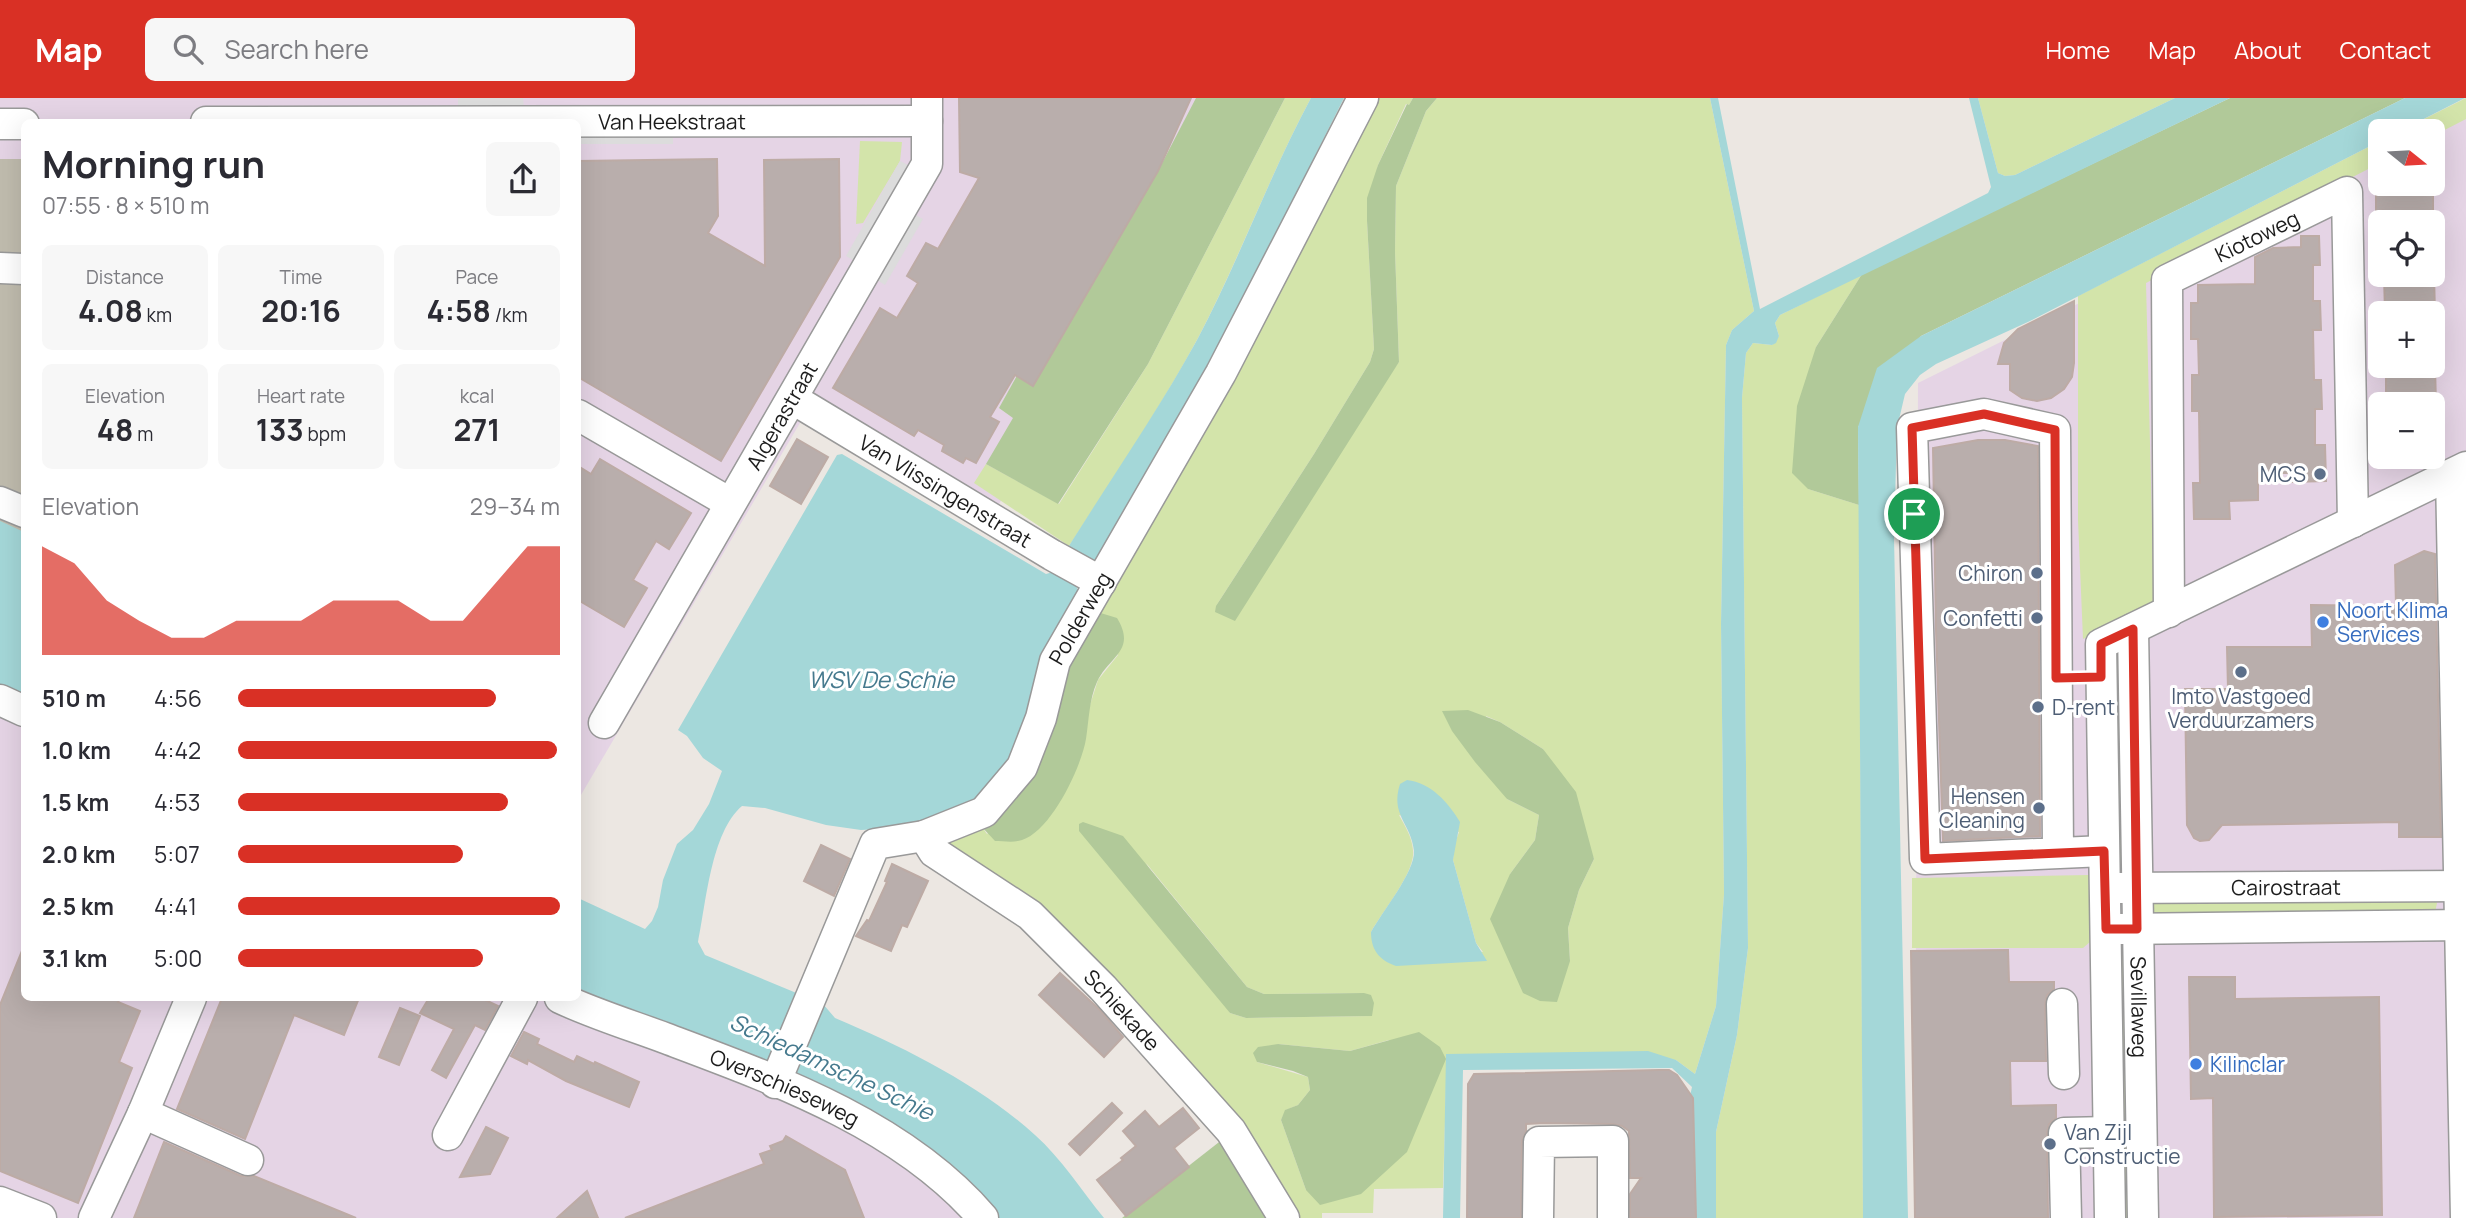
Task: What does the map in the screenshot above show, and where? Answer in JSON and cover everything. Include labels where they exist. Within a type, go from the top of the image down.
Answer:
[{"type":"street","name":"Polderweg","points":[[777,1078],[875,844],[924,836],[984,812],[1022,767],[1041,718],[1055,661],[1096,579],[1221,373],[1363,98]]},
{"type":"street","name":"Van Heekstraat","points":[[252,119],[427,110],[927,109]]},
{"type":"street","name":"Algerastraat","points":[[604,723],[927,164],[927,109]]},
{"type":"street","points":[[0,124],[21,124]]},
{"type":"street","name":"Kiotoweg","points":[[2169,612],[2167,281],[2347,192],[2353,522]]},
{"type":"street","points":[[0,268],[21,269]]},
{"type":"street","name":"Van Vlissingenstraat","points":[[793,399],[1096,579]]},
{"type":"street","points":[[2058,853],[2055,430],[1984,414],[1912,428],[1925,859],[2104,851]]},
{"type":"street","points":[[581,417],[730,503]]},
{"type":"street","points":[[2133,629],[2458,471],[2466,1218]]},
{"type":"street","points":[[0,502],[21,511]]},
{"type":"street","name":"Sevillaweg","points":[[2110,1218],[2101,644],[2133,629],[2144,1218]]},
{"type":"street","points":[[2056,678],[2101,677]]},
{"type":"street","points":[[0,700],[21,710]]},
{"type":"street","name":"Schiekade","points":[[924,836],[934,852],[1030,915],[1103,988],[1231,1131],[1284,1218]]},
{"type":"street","name":"Cairostraat","points":[[2104,888],[2462,886]]},
{"type":"street","name":"Cairostraat","points":[[2106,929],[2463,925]]},
{"type":"street","points":[[94,1218],[143,1113],[190,1001]]},
{"type":"street","points":[[448,1135],[520,1001]]},
{"type":"street","name":"Overschieseweg","points":[[568,1001],[777,1078],[888,1139],[939,1173],[984,1218]]},
{"type":"street","points":[[2062,1004],[2054,1074],[2108,1074]]},
{"type":"street","points":[[143,1113],[248,1160]]},
{"type":"street","points":[[2066,1218],[2064,1133],[2109,1132]]},
{"type":"street","points":[[1538,1218],[1539,1142],[1613,1141],[1613,1218]]},
{"type":"street","points":[[0,1202],[40,1218]]},
{"type":"shaded area","points":[[0,98],[1220,98],[998,506],[810,406],[581,795],[581,119],[21,119],[21,1001],[581,1001],[581,955],[810,1063],[1027,1218],[0,1218]]},
{"type":"shaded area","points":[[458,98],[523,98],[524,108],[458,109]]},
{"type":"shaded area","points":[[2466,112],[2466,1218],[1915,1218],[1918,383],[2368,160],[2368,196],[2445,196],[2445,124]]},
{"type":"shaded area","points":[[581,130],[673,130],[673,144],[581,144]]},
{"type":"shaded area","points":[[0,159],[21,159],[21,534],[0,524]]},
{"type":"shaded area","points":[[900,161],[912,167],[858,263],[846,256]]},
{"type":"shaded area","points":[[912,213],[923,219],[885,285],[874,278]]},
{"type":"green space","points":[[1196,98],[1285,98],[1148,364],[1058,504],[986,464],[1013,418],[999,408],[1120,190],[1143,174],[1159,169]]},
{"type":"green space","points":[[1285,98],[1311,98],[1281,157],[1213,308],[1168,391],[1069,546],[974,483],[986,464],[1059,504],[1148,364]]},
{"type":"green space","points":[[1364,98],[1413,98],[1409,105],[1406,104],[1378,165],[1367,221],[1374,349],[1370,362],[1314,454],[1216,606],[1399,362],[1395,251],[1396,186],[1426,111],[1437,98],[1710,98],[1754,311],[1732,330],[1726,345],[1721,624],[1724,894],[1716,1006],[1695,1074],[1676,1060],[1447,1054],[1443,1188],[1374,1189],[1373,1213],[1322,1213],[1322,1218],[1291,1218],[1208,1084],[1169,1037],[1126,992],[935,850],[982,827],[987,834],[1085,742],[1089,708],[1098,680],[1118,655],[1094,611]],"holes":[[[1486,716],[1543,749],[1594,859],[1579,890],[1568,928],[1570,961],[1510,874],[1535,840],[1539,815],[1507,799]],[[1399,815],[1459,832],[1453,860],[1476,943],[1483,952],[1371,932],[1404,880],[1413,859],[1408,832]],[[1146,863],[1247,987],[1264,994],[1364,993],[1372,1016],[1246,1018],[1230,1013]],[[1389,1040],[1306,1190],[1281,1120],[1286,1110],[1298,1105],[1310,1090],[1308,1077],[1257,1062],[1278,1044],[1350,1051]]]},
{"type":"green space","points":[[1413,98],[1437,98],[1426,111],[1396,186],[1395,251],[1399,362],[1235,621],[1215,612],[1216,606],[1370,362],[1374,349],[1367,198],[1378,165],[1407,104],[1409,105]]},
{"type":"green space","points":[[1978,98],[2175,98],[2015,175],[2005,176],[1998,173]]},
{"type":"green space","points":[[2230,98],[2405,98],[1921,336],[1858,427],[1859,505],[1808,489],[1792,473],[1797,406],[1816,347],[1862,274]]},
{"type":"green space","points":[[2466,98],[2466,119],[2445,130],[2445,119],[2424,119]]},
{"type":"green space","points":[[860,141],[902,142],[900,161],[863,223],[856,224]]},
{"type":"green space","points":[[2368,147],[2368,169],[2146,283],[2154,604],[2083,639],[2078,520],[2078,296]]},
{"type":"green space","points":[[1862,274],[1816,347],[1808,489],[1859,505],[1863,1218],[1716,1218],[1716,1132],[1737,1035],[1748,948],[1742,398],[1746,353],[1753,343],[1772,345],[1779,336],[1775,323],[1780,315]]},
{"type":"green space","points":[[1094,611],[1117,618],[1124,638],[1119,653],[1102,673],[1094,689],[1086,739],[1078,766],[1054,812],[1033,834],[1019,841],[995,841],[982,827],[1010,806],[1028,781],[1049,698]]},
{"type":"green space","points":[[2116,657],[2119,657],[2129,876],[2119,882]]},
{"type":"green space","points":[[1468,710],[1500,722],[1543,749],[1576,792],[1594,859],[1579,890],[1568,928],[1570,961],[1557,1002],[1540,1001],[1523,993],[1490,919],[1510,874],[1535,840],[1539,815],[1507,799],[1452,731],[1442,711]]},
{"type":"green space","points":[[1083,822],[1123,836],[1247,987],[1264,994],[1364,993],[1371,995],[1374,1003],[1372,1016],[1246,1018],[1230,1013],[1079,831],[1079,824]]},
{"type":"green space","points":[[2089,875],[2090,942],[2083,948],[1912,948],[1912,878]]},
{"type":"green space","points":[[2434,899],[2437,903],[2435,913],[2151,917],[2151,903],[2155,901]]},
{"type":"green space","points":[[2119,953],[2126,955],[2134,1218],[2117,1218]]},
{"type":"green space","points":[[1419,1032],[1440,1047],[1446,1059],[1407,1152],[1361,1194],[1320,1205],[1306,1190],[1281,1120],[1285,1110],[1298,1105],[1310,1090],[1308,1077],[1257,1062],[1253,1053],[1258,1047],[1278,1044],[1350,1051]]},
{"type":"green space","points":[[1223,1139],[1270,1218],[1122,1218]]},
{"type":"water","name":"WSV De Schie","points":[[1311,98],[1344,98],[1313,160],[1256,289],[1105,559],[1091,560],[1076,586],[1079,592],[1043,658],[1034,682],[1013,764],[970,807],[897,828],[861,830],[826,825],[765,808],[742,806],[723,833],[711,870],[698,942],[705,955],[823,1004],[835,1018],[888,1041],[966,1084],[1013,1117],[1045,1144],[1104,1218],[998,1218],[971,1185],[928,1149],[882,1118],[783,1070],[581,989],[581,899],[645,929],[652,921],[658,907],[663,880],[677,844],[693,830],[709,804],[722,771],[703,758],[687,736],[678,730],[837,455],[842,454],[1046,574],[1053,572],[1163,399],[1197,340]]},
{"type":"water","points":[[1710,98],[1718,98],[1760,309],[1988,193],[1991,187],[1969,98],[1978,98],[1998,173],[2005,176],[2015,175],[2175,98],[2230,98],[1780,315],[1775,323],[1779,336],[1776,343],[1753,343],[1746,353],[1742,398],[1748,948],[1737,1035],[1716,1132],[1716,1218],[1692,1218],[1688,1105],[1692,1087],[1672,1068],[1463,1070],[1460,1218],[1443,1218],[1446,1054],[1648,1051],[1676,1060],[1695,1074],[1716,1006],[1724,894],[1721,624],[1726,345],[1732,330],[1754,311]]},
{"type":"water","points":[[2405,98],[2465,98],[2424,119],[2368,119],[2368,147],[2030,321],[1936,364],[1920,375],[1905,394],[1897,428],[1894,537],[1908,1218],[1863,1218],[1858,427],[1877,368],[1921,336]]},
{"type":"water","points":[[0,521],[21,531],[21,694],[0,684]]},
{"type":"water","points":[[1407,780],[1431,789],[1450,807],[1460,822],[1453,860],[1476,943],[1487,961],[1396,966],[1385,961],[1374,949],[1371,932],[1404,881],[1413,860],[1412,841],[1398,804],[1400,784]]},
{"type":"building","points":[[959,98],[1191,98],[1158,171],[1033,386],[1015,375],[990,417],[999,422],[976,463],[966,458],[963,463],[942,451],[944,445],[918,430],[914,436],[833,388],[880,308],[897,318],[918,283],[907,276],[926,243],[938,249],[979,178],[960,172]]},
{"type":"building","points":[[717,159],[718,216],[708,233],[765,266],[764,160],[839,159],[840,257],[721,461],[581,379],[581,161]]},
{"type":"building","points":[[2376,196],[2433,196],[2433,210],[2376,210]]},
{"type":"building","points":[[2301,236],[2319,236],[2320,265],[2313,265],[2313,301],[2320,301],[2321,330],[2313,330],[2314,380],[2321,380],[2322,409],[2315,409],[2315,445],[2325,445],[2326,481],[2290,482],[2290,473],[2258,473],[2258,500],[2229,501],[2230,519],[2194,519],[2193,483],[2200,483],[2199,411],[2192,411],[2192,375],[2199,375],[2198,339],[2191,339],[2191,303],[2198,303],[2198,285],[2255,284],[2255,257],[2273,248],[2301,247]]},
{"type":"building","points":[[2384,287],[2434,287],[2435,301],[2385,301]]},
{"type":"building","points":[[2074,301],[2072,377],[2064,389],[2051,398],[2037,401],[2022,398],[2010,390],[2010,364],[1998,364],[2004,343],[2018,329]]},
{"type":"building","points":[[2386,378],[2435,378],[2436,392],[2386,392]]},
{"type":"building","points":[[797,439],[828,457],[801,504],[770,486]]},
{"type":"building","points":[[1978,440],[2005,440],[2038,446],[2040,836],[1943,841],[1933,448]]},
{"type":"building","points":[[600,459],[691,513],[669,549],[656,541],[633,580],[647,588],[624,627],[581,602],[581,468],[591,474]]},
{"type":"building","points":[[2424,551],[2435,554],[2441,837],[2399,837],[2399,822],[2222,825],[2209,840],[2200,841],[2194,838],[2187,825],[2185,689],[2228,689],[2227,647],[2312,647],[2311,605],[2396,606],[2395,565]]},
{"type":"building","points":[[821,845],[850,859],[834,896],[804,881]]},
{"type":"building","points":[[892,864],[928,881],[907,927],[902,925],[891,951],[856,936],[867,920],[869,921]]},
{"type":"building","points":[[2008,950],[2009,982],[2054,982],[2054,989],[2047,995],[2045,1004],[2046,1061],[2010,1061],[2011,1106],[2056,1105],[2056,1118],[2049,1124],[2047,1133],[2048,1218],[1915,1218],[1911,951]]},
{"type":"building","points":[[21,953],[21,1001],[118,1001],[140,1011],[119,1062],[132,1068],[78,1203],[0,1171],[0,1005]]},
{"type":"building","points":[[1060,973],[1100,1010],[1123,1037],[1104,1057],[1039,995]]},
{"type":"building","points":[[2189,977],[2235,977],[2235,999],[2379,997],[2382,1215],[2214,1217],[2213,1098],[2191,1099]]},
{"type":"building","points":[[221,1001],[358,1001],[344,1035],[294,1015],[245,1139],[177,1109]]},
{"type":"building","points":[[427,1001],[487,1001],[498,1006],[485,1030],[475,1025],[446,1078],[432,1070],[454,1029],[420,1013]]},
{"type":"building","points":[[400,1008],[420,1016],[399,1065],[379,1057]]},
{"type":"building","points":[[524,1032],[539,1039],[537,1044],[574,1062],[577,1056],[639,1082],[629,1107],[566,1081],[528,1060],[527,1064],[511,1056]]},
{"type":"building","points":[[1669,1070],[1677,1075],[1693,1098],[1696,1218],[1630,1218],[1630,1194],[1641,1178],[1630,1178],[1629,1131],[1622,1126],[1544,1123],[1526,1124],[1522,1141],[1521,1218],[1467,1218],[1468,1084],[1474,1074]]},
{"type":"building","points":[[1112,1103],[1122,1113],[1080,1155],[1069,1144]]},
{"type":"building","points":[[1183,1108],[1199,1128],[1174,1148],[1189,1167],[1126,1216],[1097,1180],[1136,1146],[1123,1131],[1145,1111],[1159,1127]]},
{"type":"building","points":[[486,1127],[508,1138],[490,1174],[460,1177]]},
{"type":"building","points":[[786,1136],[845,1170],[864,1218],[625,1218],[764,1164],[760,1154],[772,1150],[770,1146],[783,1141]]},
{"type":"building","points":[[164,1142],[241,1176],[254,1176],[356,1218],[134,1218]]},
{"type":"building","points":[[587,1191],[598,1218],[557,1218]]},
{"type":"place","name":"MCS","points":[[2320,474]]},
{"type":"place","name":"Chiron","points":[[2037,573]]},
{"type":"place","name":"Confetti","points":[[2037,618]]},
{"type":"place","name":"Noort Klima Services","points":[[2323,622]]},
{"type":"place","name":"Imto Vastgoed Verduurzamers","points":[[2241,672]]},
{"type":"place","name":"D-rent","points":[[2038,707]]},
{"type":"place","name":"Hensen Cleaning","points":[[2039,808]]},
{"type":"place","name":"Kilinclar","points":[[2196,1064]]},
{"type":"place","name":"Van Zijl Constructie","points":[[2050,1144]]},
{"type":"route","points":[[1984,414],[2055,430],[2056,678],[2101,677],[2101,644],[2133,629],[2137,929],[2106,929],[2104,851],[1925,859],[1914,514],[1912,428],[1984,414]]},
{"type":"water label","name":"Schiedamsche Schie","points":[[832,1066]]}]
